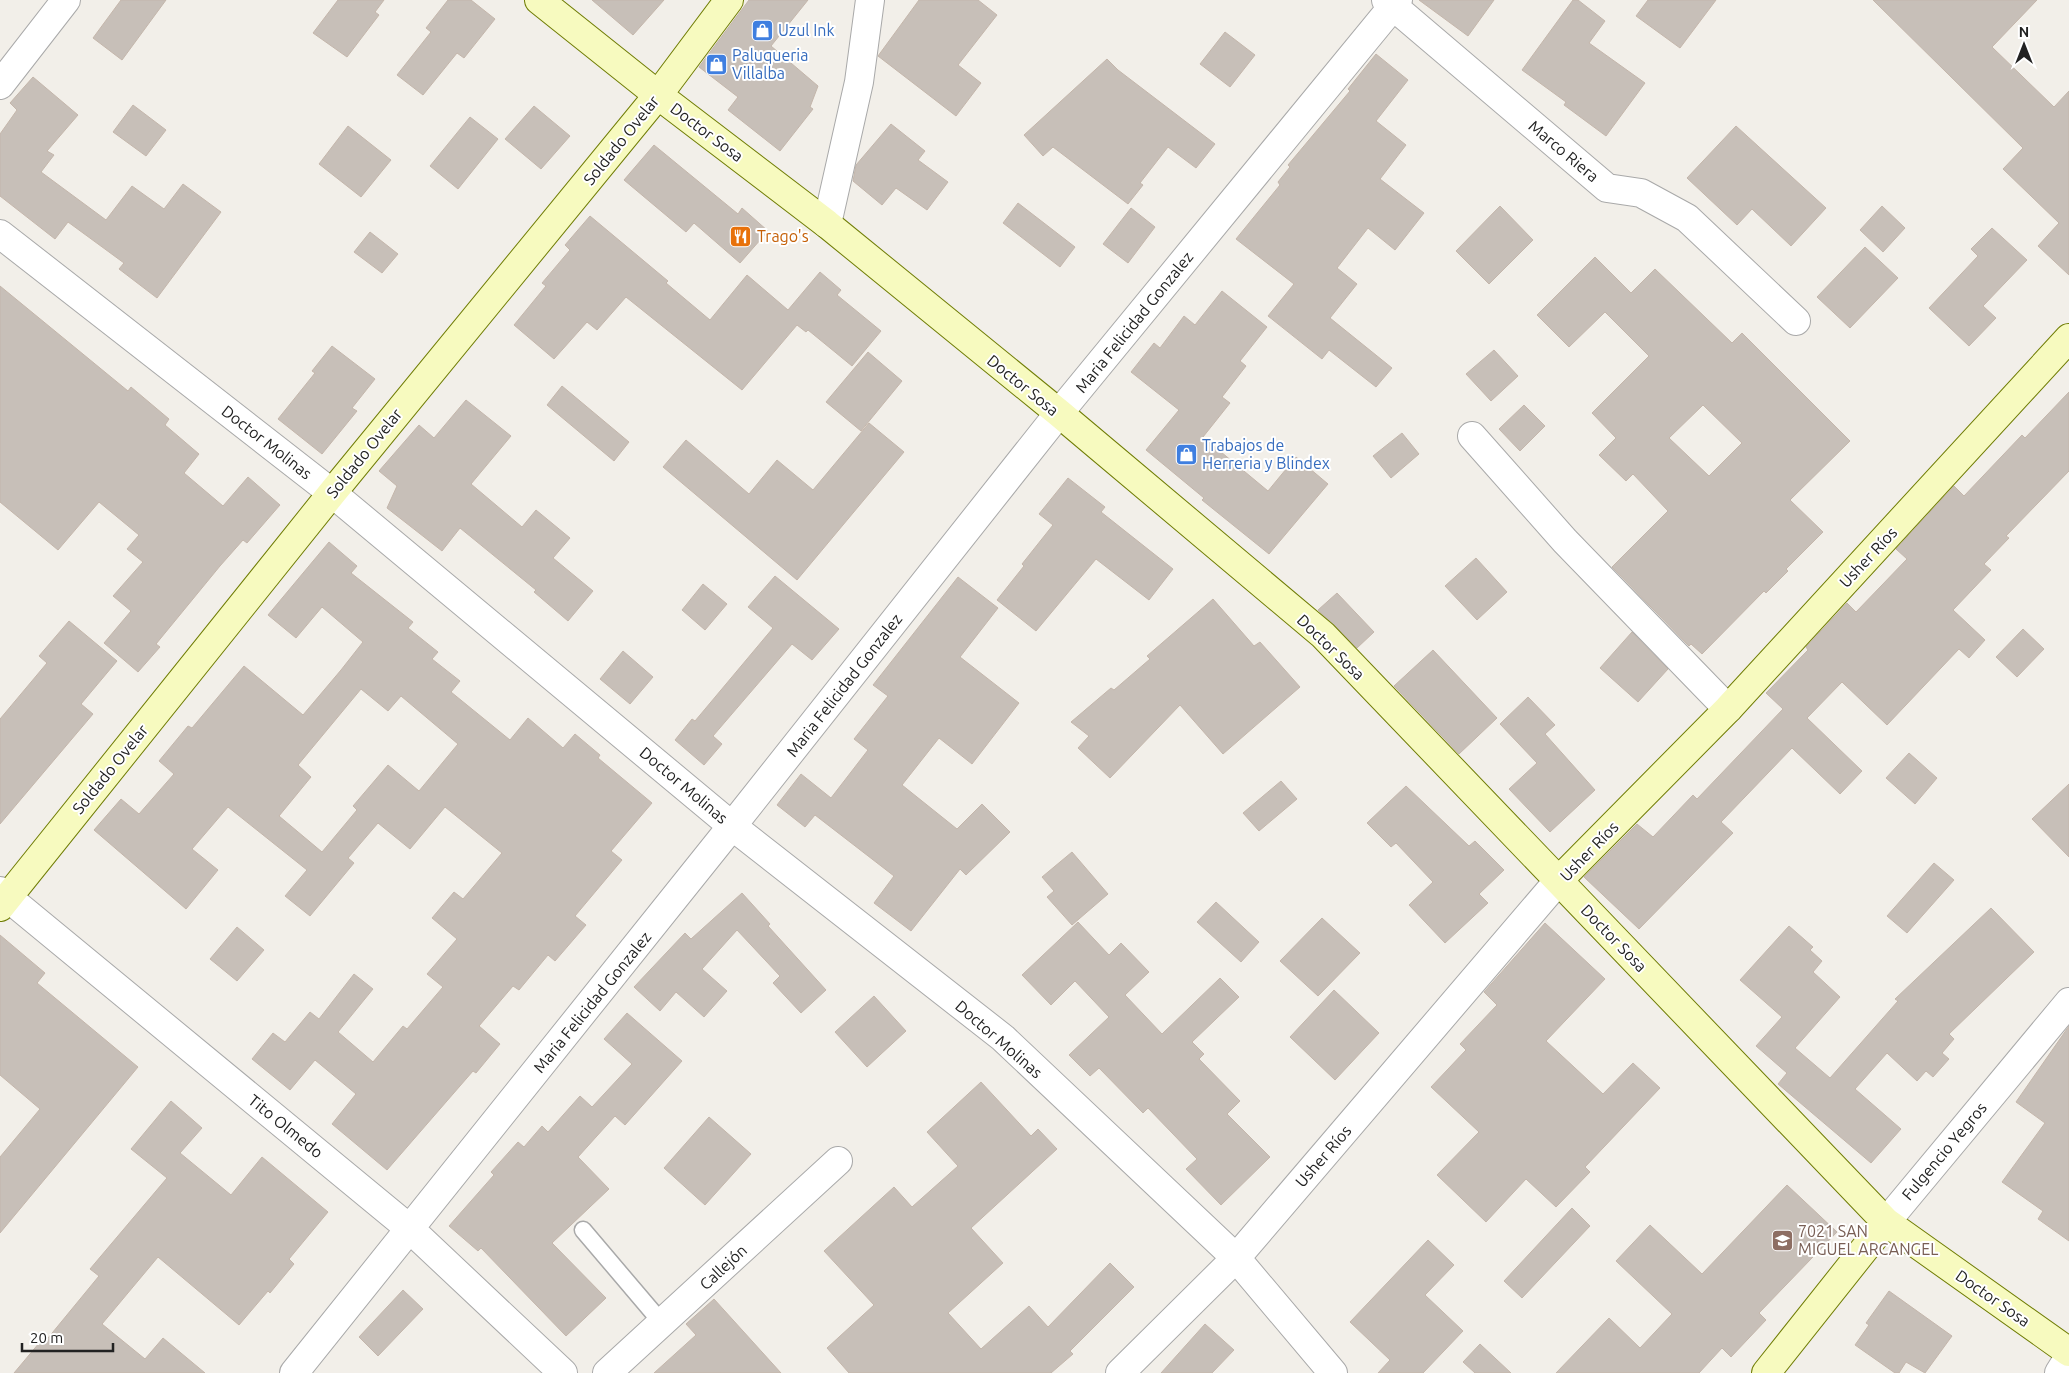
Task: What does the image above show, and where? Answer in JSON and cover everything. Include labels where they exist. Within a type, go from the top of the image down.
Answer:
[{"type":"street","points":[[0,85],[66,0]]},
{"type":"street","name":"Doctor Sosa","points":[[539,0],[658,95],[827,224],[1059,413],[1322,635],[1886,1222],[2069,1352]]},
{"type":"street","name":"Soldado Ovelar","points":[[3,898],[658,95],[728,0]]},
{"type":"street","points":[[827,224],[859,82],[870,0]]},
{"type":"street","name":"Marco Riera","points":[[1392,2],[1607,188],[1641,193],[1687,218],[1796,321]]},
{"type":"street","name":"Maria Felicidad Gonzalez","points":[[294,1373],[732,826],[1059,413],[1392,2]]},
{"type":"street","name":"Doctor Molinas","points":[[0,234],[332,493],[732,826],[1003,1038],[1236,1258],[1333,1373]]},
{"type":"street","name":"Usher Ríos","points":[[1120,1373],[1236,1258],[1559,880],[1728,709],[2069,338]]},
{"type":"street","points":[[1472,436],[1565,541],[1728,709]]},
{"type":"street","name":"Tito Olmedo","points":[[3,898],[410,1228],[562,1373]]},
{"type":"street","name":"Fulgencio Yegros","points":[[1766,1373],[1886,1222],[2069,1002]]},
{"type":"street","name":"Callejón","points":[[608,1373],[838,1161]]},
{"type":"street","points":[[2059,1373],[2069,1357]]},
{"type":"lane","points":[[583,1230],[662,1323]]},
{"type":"building","points":[[121,0],[166,0],[122,60],[93,38]]},
{"type":"building","points":[[338,0],[384,0],[375,12],[379,15],[347,57],[313,33]]},
{"type":"building","points":[[448,0],[471,0],[495,19],[464,58],[457,53],[423,95],[397,75],[431,32],[426,28]]},
{"type":"building","points":[[592,0],[664,0],[633,35]]},
{"type":"building","points":[[749,0],[808,0],[771,46],[818,86],[810,107],[813,109],[780,151],[728,110],[738,97],[699,67]]},
{"type":"building","points":[[919,0],[978,0],[997,15],[958,65],[981,83],[956,116],[878,56]]},
{"type":"building","points":[[1419,0],[1494,0],[1468,36]]},
{"type":"building","points":[[1573,0],[1578,0],[1605,21],[1589,43],[1645,83],[1606,136],[1564,105],[1566,102],[1522,70]]},
{"type":"building","points":[[1648,0],[1716,0],[1680,48],[1636,16]]},
{"type":"building","points":[[1873,0],[2037,0],[1992,47],[2054,107],[2069,91],[2069,275],[2038,246],[2059,223],[2003,169],[2023,148]]},
{"type":"building","points":[[1225,32],[1255,55],[1230,87],[1200,64]]},
{"type":"building","points":[[1376,54],[1408,80],[1376,121],[1406,145],[1380,179],[1424,213],[1395,250],[1368,228],[1337,268],[1357,284],[1330,318],[1392,368],[1376,387],[1329,350],[1322,359],[1268,316],[1294,284],[1236,239],[1280,185],[1278,182],[1290,167],[1288,165],[1350,91],[1348,89]]},
{"type":"building","points":[[1107,59],[1118,70],[1215,144],[1196,168],[1168,147],[1140,183],[1143,185],[1128,204],[1053,147],[1043,156],[1024,135]]},
{"type":"building","points":[[33,77],[78,115],[47,151],[54,155],[41,172],[106,220],[132,186],[164,209],[183,184],[221,212],[157,298],[119,269],[124,263],[68,222],[55,239],[0,196],[0,134],[17,110],[10,103]]},
{"type":"building","points":[[133,105],[166,130],[146,156],[113,132]]},
{"type":"building","points":[[534,106],[570,136],[541,169],[505,139]]},
{"type":"building","points":[[470,117],[498,139],[458,189],[430,166]]},
{"type":"building","points":[[891,124],[925,151],[918,160],[948,182],[927,210],[896,188],[882,205],[853,181],[856,165]]},
{"type":"building","points":[[348,126],[391,160],[361,197],[319,164]]},
{"type":"building","points":[[1736,126],[1826,208],[1791,246],[1752,209],[1737,225],[1687,178]]},
{"type":"building","points":[[654,145],[738,214],[742,208],[768,231],[740,263],[694,223],[686,232],[624,180]]},
{"type":"building","points":[[1018,203],[1075,247],[1060,267],[1003,223]]},
{"type":"building","points":[[1500,206],[1533,240],[1489,284],[1456,251]]},
{"type":"building","points":[[1882,206],[1905,228],[1883,252],[1860,230]]},
{"type":"building","points":[[1131,208],[1155,227],[1128,263],[1103,244]]},
{"type":"building","points":[[590,216],[668,281],[666,283],[710,320],[747,275],[788,310],[820,272],[841,290],[837,295],[881,331],[852,366],[808,330],[806,332],[797,325],[742,390],[626,297],[597,330],[587,322],[554,359],[514,325],[546,286],[542,283],[570,250],[565,245]]},
{"type":"building","points":[[1992,228],[2027,260],[1983,306],[1996,318],[1969,346],[1929,308],[1978,256],[1971,249]]},
{"type":"building","points":[[370,232],[398,254],[382,273],[354,252]]},
{"type":"building","points":[[1865,247],[1898,278],[1850,328],[1817,297]]},
{"type":"building","points":[[1595,257],[1631,293],[1655,269],[1732,343],[1742,333],[1850,441],[1790,500],[1823,532],[1786,569],[1788,571],[1766,593],[1764,591],[1702,654],[1691,644],[1689,646],[1612,567],[1668,511],[1633,474],[1626,481],[1599,455],[1616,438],[1592,413],[1649,356],[1605,312],[1569,347],[1537,315]],"holes":[[[1703,405],[1742,443],[1709,476],[1669,438]]]},
{"type":"building","points":[[0,286],[128,391],[131,387],[169,419],[165,425],[199,454],[184,473],[223,506],[248,477],[280,505],[247,543],[243,540],[220,566],[156,644],[160,647],[138,672],[104,643],[131,611],[113,596],[143,562],[127,549],[139,535],[99,502],[58,550],[0,502]]},
{"type":"building","points":[[1222,291],[1267,327],[1240,361],[1246,366],[1222,397],[1230,403],[1203,437],[1268,491],[1296,457],[1328,484],[1269,554],[1202,500],[1204,498],[1146,450],[1179,410],[1131,372],[1154,343],[1160,348],[1184,316],[1195,325]]},
{"type":"building","points":[[332,346],[375,379],[352,408],[357,411],[322,454],[278,419],[315,373],[312,371]]},
{"type":"building","points":[[1494,350],[1518,376],[1491,401],[1466,374]]},
{"type":"building","points":[[868,352],[902,381],[861,431],[826,402]]},
{"type":"building","points":[[562,386],[629,442],[614,461],[547,405]]},
{"type":"building","points":[[2069,392],[2069,471],[2006,536],[2009,538],[1984,564],[1991,570],[1953,610],[1985,640],[1969,658],[1959,649],[1887,725],[1842,682],[1807,718],[1862,771],[1840,794],[1792,748],[1721,822],[1733,833],[1639,929],[1584,877],[1637,824],[1653,837],[1693,795],[1697,799],[1783,709],[1766,693],[1808,650],[1806,647],[1847,603],[1856,612],[1907,559],[1896,549],[1954,486],[1964,496],[2022,435],[2025,438]]},
{"type":"building","points":[[466,400],[511,436],[471,484],[522,527],[536,510],[570,538],[553,558],[593,591],[568,621],[534,592],[536,590],[460,528],[442,551],[387,508],[397,486],[379,471],[419,425],[434,438]]},
{"type":"building","points":[[1524,405],[1545,426],[1520,451],[1499,429]]},
{"type":"building","points":[[869,423],[904,452],[797,580],[663,467],[686,440],[749,494],[777,460],[813,490]]},
{"type":"building","points":[[1402,433],[1419,454],[1391,478],[1373,456]]},
{"type":"building","points":[[1068,478],[1105,507],[1101,512],[1173,569],[1149,600],[1096,559],[1036,631],[997,600],[1024,566],[1022,564],[1053,525],[1039,514]]},
{"type":"building","points":[[329,542],[357,566],[351,573],[413,622],[408,628],[438,652],[432,659],[460,681],[451,692],[510,740],[528,718],[563,748],[575,734],[600,755],[598,758],[652,803],[611,851],[622,860],[575,916],[586,925],[555,961],[548,955],[519,990],[513,986],[479,1026],[500,1044],[476,1073],[473,1071],[387,1170],[332,1124],[356,1094],[315,1060],[290,1090],[252,1059],[273,1033],[285,1042],[310,1012],[319,1019],[354,974],[373,989],[338,1032],[373,1062],[403,1026],[407,1029],[443,987],[427,974],[457,939],[432,918],[454,892],[463,899],[502,853],[445,807],[410,849],[378,823],[348,858],[354,863],[310,916],[285,896],[307,870],[228,807],[192,849],[218,870],[186,909],[94,830],[121,799],[139,814],[174,774],[159,761],[188,726],[192,728],[244,666],[303,715],[363,642],[322,607],[296,638],[268,615]],"holes":[[[361,689],[388,711],[401,696],[458,744],[419,791],[388,765],[353,806],[357,810],[322,852],[279,816],[311,777],[298,765]]]},
{"type":"building","points":[[1476,558],[1507,592],[1477,620],[1445,586]]},
{"type":"building","points":[[775,576],[839,629],[812,660],[792,644],[713,736],[722,744],[704,765],[675,740],[692,719],[695,721],[773,628],[748,607]]},
{"type":"building","points":[[958,577],[998,608],[960,657],[1019,703],[972,764],[939,738],[902,785],[957,829],[982,804],[1010,832],[966,875],[960,869],[911,931],[874,903],[894,876],[815,815],[805,827],[777,805],[801,774],[831,798],[868,750],[854,739],[888,696],[873,685]]},
{"type":"building","points":[[703,584],[727,604],[705,630],[682,610]]},
{"type":"building","points":[[1337,593],[1374,632],[1357,648],[1318,610]]},
{"type":"building","points":[[1213,599],[1254,646],[1260,642],[1300,687],[1223,754],[1180,705],[1110,778],[1078,748],[1089,736],[1071,722],[1111,688],[1114,690],[1150,659],[1147,656]]},
{"type":"building","points":[[69,621],[117,661],[81,704],[93,714],[0,824],[0,719],[47,663],[39,656]]},
{"type":"building","points":[[2023,629],[2044,649],[2017,677],[1996,657]]},
{"type":"building","points":[[1632,632],[1668,669],[1638,702],[1600,668]]},
{"type":"building","points":[[1433,650],[1497,718],[1459,754],[1394,686]]},
{"type":"building","points":[[623,651],[653,677],[630,704],[600,679]]},
{"type":"building","points":[[1528,697],[1555,725],[1545,734],[1595,790],[1550,832],[1509,789],[1537,763],[1500,724]]},
{"type":"building","points":[[1909,753],[1937,778],[1915,804],[1886,778]]},
{"type":"building","points":[[1281,781],[1297,799],[1259,831],[1243,813]]},
{"type":"building","points":[[2069,784],[2069,857],[2032,819]]},
{"type":"building","points":[[1406,786],[1469,846],[1475,841],[1504,870],[1479,894],[1488,903],[1445,943],[1409,905],[1433,882],[1396,843],[1391,847],[1367,823]]},
{"type":"building","points":[[1072,852],[1108,894],[1072,925],[1047,897],[1054,891],[1042,877]]},
{"type":"building","points":[[1934,863],[1954,880],[1907,933],[1887,916]]},
{"type":"building","points":[[742,893],[770,924],[768,926],[826,990],[801,1013],[773,983],[780,976],[737,930],[702,969],[727,991],[704,1017],[676,992],[660,1011],[634,987],[685,933],[691,939]]},
{"type":"building","points":[[1216,902],[1259,942],[1241,962],[1197,922]]},
{"type":"building","points":[[1991,908],[2034,952],[1949,1034],[1954,1039],[1942,1053],[1949,1059],[1933,1077],[1926,1071],[1917,1081],[1887,1053],[1855,1089],[1901,1129],[1871,1163],[1778,1084],[1787,1073],[1756,1046],[1782,1017],[1740,980],[1789,926],[1813,947],[1810,950],[1822,961],[1813,972],[1840,997],[1795,1048],[1830,1078],[1898,1001],[1895,999]]},
{"type":"building","points":[[1322,918],[1360,953],[1318,996],[1280,961]]},
{"type":"building","points":[[1078,922],[1109,955],[1121,943],[1149,972],[1125,995],[1162,1034],[1220,978],[1239,997],[1192,1042],[1204,1054],[1199,1059],[1240,1101],[1227,1114],[1270,1157],[1221,1205],[1186,1169],[1197,1159],[1148,1108],[1143,1113],[1099,1068],[1090,1076],[1069,1055],[1109,1017],[1075,981],[1051,1005],[1022,975]]},
{"type":"building","points":[[1545,923],[1605,979],[1546,1041],[1603,1094],[1633,1063],[1660,1088],[1585,1167],[1590,1172],[1556,1207],[1526,1179],[1486,1222],[1437,1175],[1479,1132],[1431,1087],[1466,1050],[1460,1044],[1497,1005],[1484,992]]},
{"type":"building","points":[[237,927],[264,950],[237,981],[210,959]]},
{"type":"building","points":[[0,935],[45,973],[37,983],[138,1067],[0,1233],[0,1157],[40,1109],[0,1075]]},
{"type":"building","points":[[1334,990],[1379,1033],[1335,1080],[1290,1037]]},
{"type":"building","points":[[874,996],[906,1031],[867,1067],[835,1032]]},
{"type":"building","points":[[627,1013],[682,1061],[625,1125],[615,1116],[578,1157],[609,1189],[552,1243],[606,1298],[566,1336],[481,1248],[478,1251],[449,1226],[494,1175],[491,1172],[518,1142],[524,1147],[542,1126],[548,1132],[580,1096],[592,1107],[632,1064],[604,1039]]},
{"type":"building","points":[[2069,1026],[2069,1241],[2038,1219],[2043,1211],[2002,1182],[2045,1123],[2016,1102]]},
{"type":"building","points":[[981,1082],[1031,1136],[1038,1129],[1057,1149],[971,1228],[1003,1263],[948,1313],[981,1349],[1029,1306],[1048,1327],[1110,1263],[1134,1287],[1070,1351],[1073,1354],[1051,1373],[849,1373],[827,1348],[874,1305],[824,1251],[894,1187],[912,1207],[958,1166],[927,1132]]},
{"type":"building","points":[[171,1101],[202,1128],[180,1153],[231,1195],[262,1157],[328,1212],[289,1259],[294,1264],[270,1293],[268,1291],[239,1325],[158,1257],[102,1324],[145,1359],[163,1338],[205,1373],[14,1373],[45,1336],[48,1338],[99,1276],[90,1269],[167,1178],[131,1149]]},
{"type":"building","points":[[709,1117],[751,1154],[705,1205],[664,1168]]},
{"type":"building","points":[[1787,1185],[1837,1232],[1759,1313],[1766,1320],[1731,1357],[1722,1348],[1699,1373],[1556,1373],[1609,1318],[1640,1348],[1672,1314],[1616,1261],[1650,1225],[1702,1274]]},
{"type":"building","points":[[1572,1208],[1590,1226],[1522,1298],[1504,1281]]},
{"type":"building","points":[[1428,1240],[1454,1265],[1425,1295],[1463,1331],[1423,1373],[1378,1373],[1390,1360],[1350,1322]]},
{"type":"building","points":[[403,1290],[423,1309],[378,1356],[359,1337]]},
{"type":"building","points":[[1889,1291],[1952,1336],[1925,1373],[1906,1362],[1899,1373],[1895,1373],[1855,1345],[1869,1325],[1866,1323]]},
{"type":"building","points":[[714,1299],[781,1373],[654,1373],[696,1335],[686,1324]]},
{"type":"building","points":[[1205,1324],[1234,1350],[1212,1373],[1161,1373]]},
{"type":"building","points":[[1480,1344],[1511,1373],[1475,1373],[1463,1362]]},
{"type":"place","name":"Uzul Ink","points":[[762,30]]},
{"type":"place","name":"Paluqueria Villalba","points":[[716,64]]},
{"type":"place","name":"Trago's","points":[[741,236]]},
{"type":"place","name":"Trabajos de Herreria y Blindex","points":[[1186,454]]},
{"type":"place","name":"7021 SAN MIGUEL ARCANGEL","points":[[1782,1240]]}]
